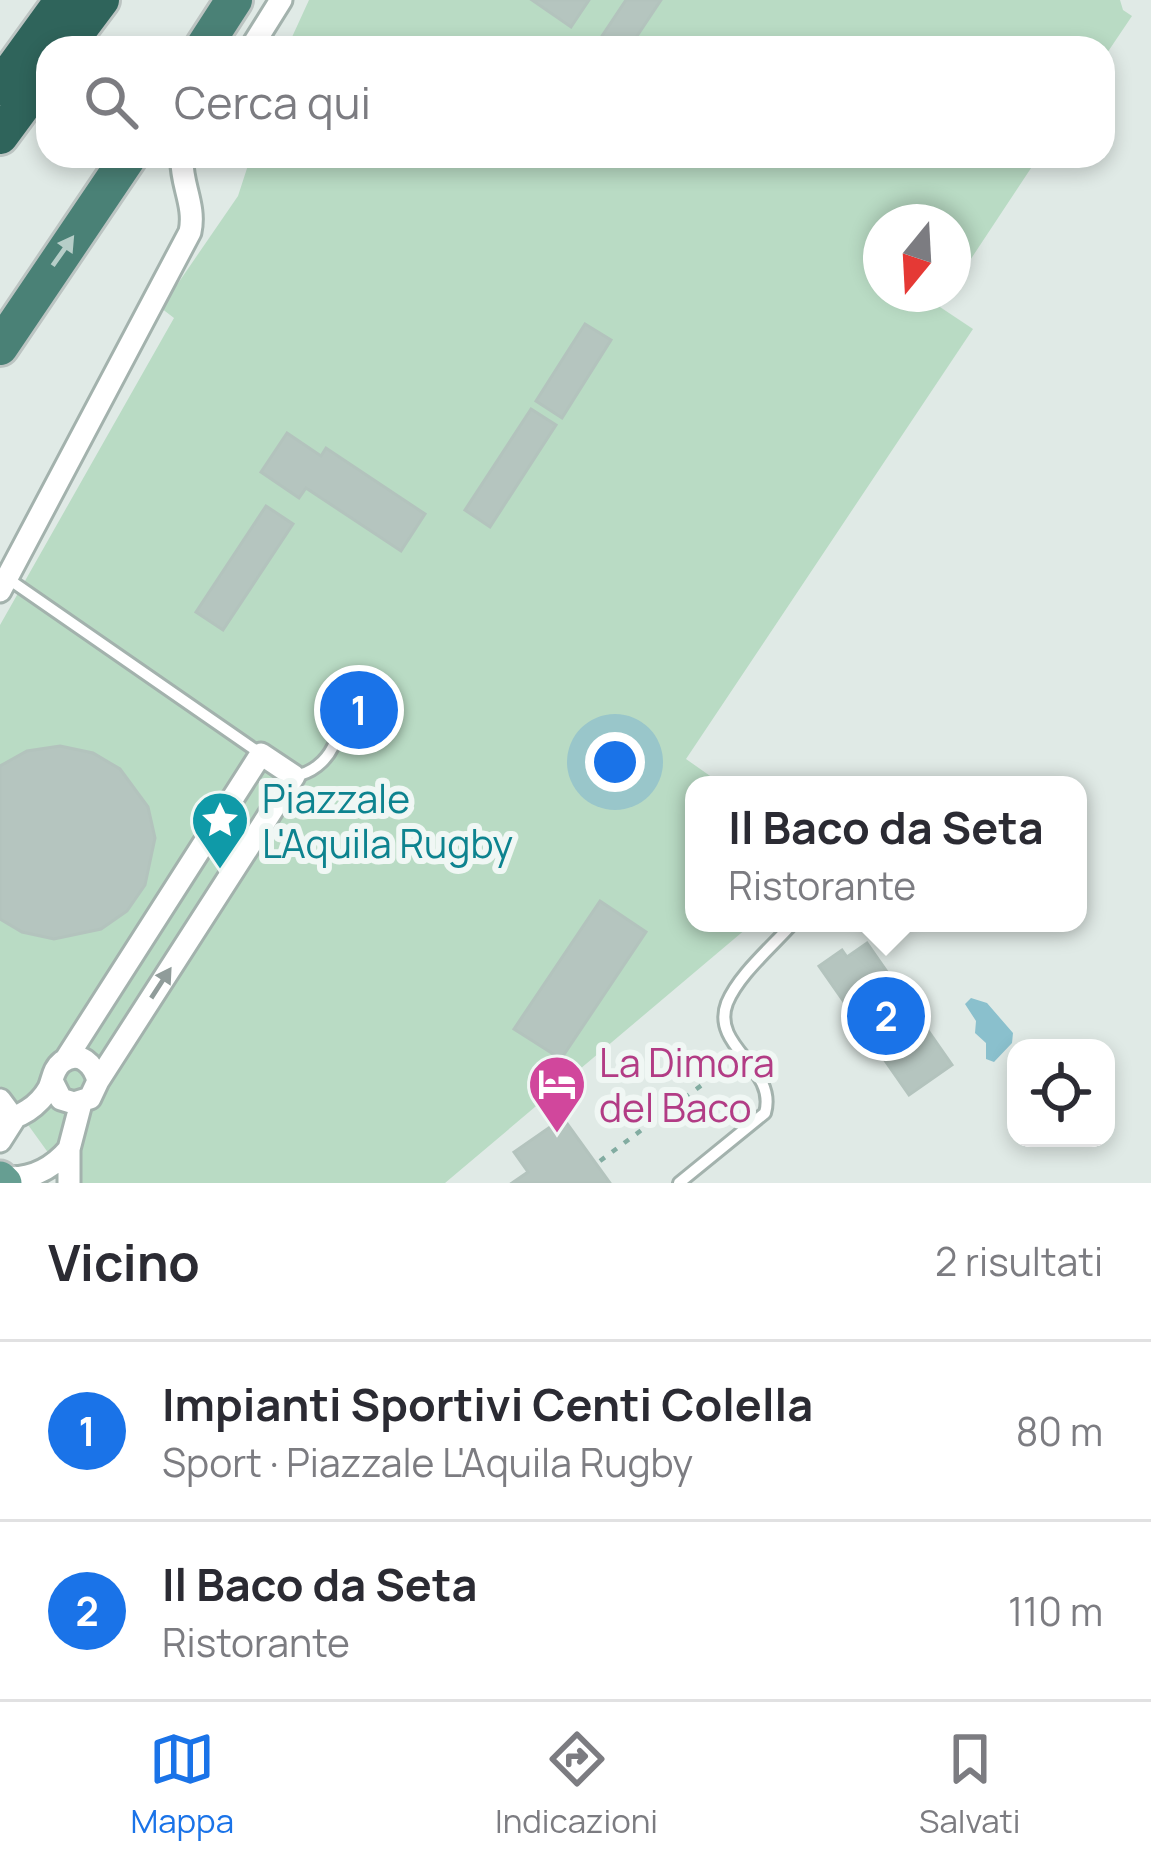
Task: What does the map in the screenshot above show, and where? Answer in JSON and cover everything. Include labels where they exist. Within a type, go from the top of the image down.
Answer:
[{"type":"highway","points":[[37,36],[63,0]]},
{"type":"highway","points":[[74,36],[100,0]]},
{"type":"highway","points":[[211,36],[234,0]]},
{"type":"highway","points":[[0,87],[36,37]]},
{"type":"highway","points":[[0,136],[36,87]]},
{"type":"highway","points":[[0,347],[122,168]]},
{"type":"street","points":[[258,36],[281,0]]},
{"type":"street","points":[[4,585],[190,232],[193,210],[182,168]]},
{"type":"street","points":[[7,1120],[41,1099],[56,1068],[261,754],[293,776],[94,1094],[81,1102],[61,1099],[52,1081]]},
{"type":"street","points":[[66,1059],[91,1064],[98,1081]]},
{"type":"street","points":[[0,1100],[7,1120],[0,1141]]},
{"type":"street","points":[[69,1183],[69,1149],[81,1102]]},
{"type":"street","points":[[1,1181],[42,1171],[69,1149]]},
{"type":"lane","points":[[4,585],[261,754]]},
{"type":"lane","points":[[293,776],[315,769],[334,744],[340,718],[333,697]]},
{"type":"lane","points":[[679,1183],[765,1113],[766,1086],[727,1032],[726,1006],[735,988],[786,932]]},
{"type":"path","points":[[600,1161],[743,1055]]},
{"type":"green space","points":[[309,0],[1120,0],[1132,16],[1115,41],[1115,36],[292,36]]},
{"type":"green space","points":[[247,168],[1031,168],[971,259],[971,204],[863,204],[863,312],[948,312],[973,329],[686,759],[710,776],[685,776],[685,932],[742,932],[445,1183],[70,1183],[0,1086],[0,625],[174,318],[161,308],[238,196]]},
{"type":"water","points":[[971,998],[987,1003],[1013,1033],[994,1062],[986,1059],[986,1043],[975,1033],[976,1021],[965,1004]]},
{"type":"building","points":[[532,0],[589,0],[571,27]]},
{"type":"building","points":[[626,0],[661,0],[637,36],[602,36]]},
{"type":"building","points":[[585,324],[611,340],[562,418],[536,401]]},
{"type":"building","points":[[531,409],[556,425],[490,527],[465,510]]},
{"type":"building","points":[[287,433],[321,456],[326,448],[425,514],[401,551],[306,488],[299,498],[261,472]]},
{"type":"building","points":[[266,506],[293,524],[223,630],[196,612]]},
{"type":"building","points":[[60,746],[93,753],[120,769],[148,807],[155,838],[145,885],[127,911],[101,929],[54,939],[22,932],[0,919],[0,766],[27,751]]},
{"type":"building","points":[[600,901],[646,932],[561,1059],[514,1029]]},
{"type":"building","points":[[867,943],[952,1065],[909,1095],[819,966],[842,950],[847,957]]},
{"type":"building","name":"La Dimora del Baco","points":[[563,1118],[610,1183],[512,1183],[528,1172],[514,1152]]},
{"type":"place","name":"Impianti Sportivi Centi Colella","points":[[359,710]]},
{"type":"place","name":"Piazzale L'Aquila Rugby","points":[[220,871]]},
{"type":"place","name":"Il Baco da Seta","points":[[886,1016]]},
{"type":"place","name":"La Dimora del Baco","points":[[557,1135]]}]
